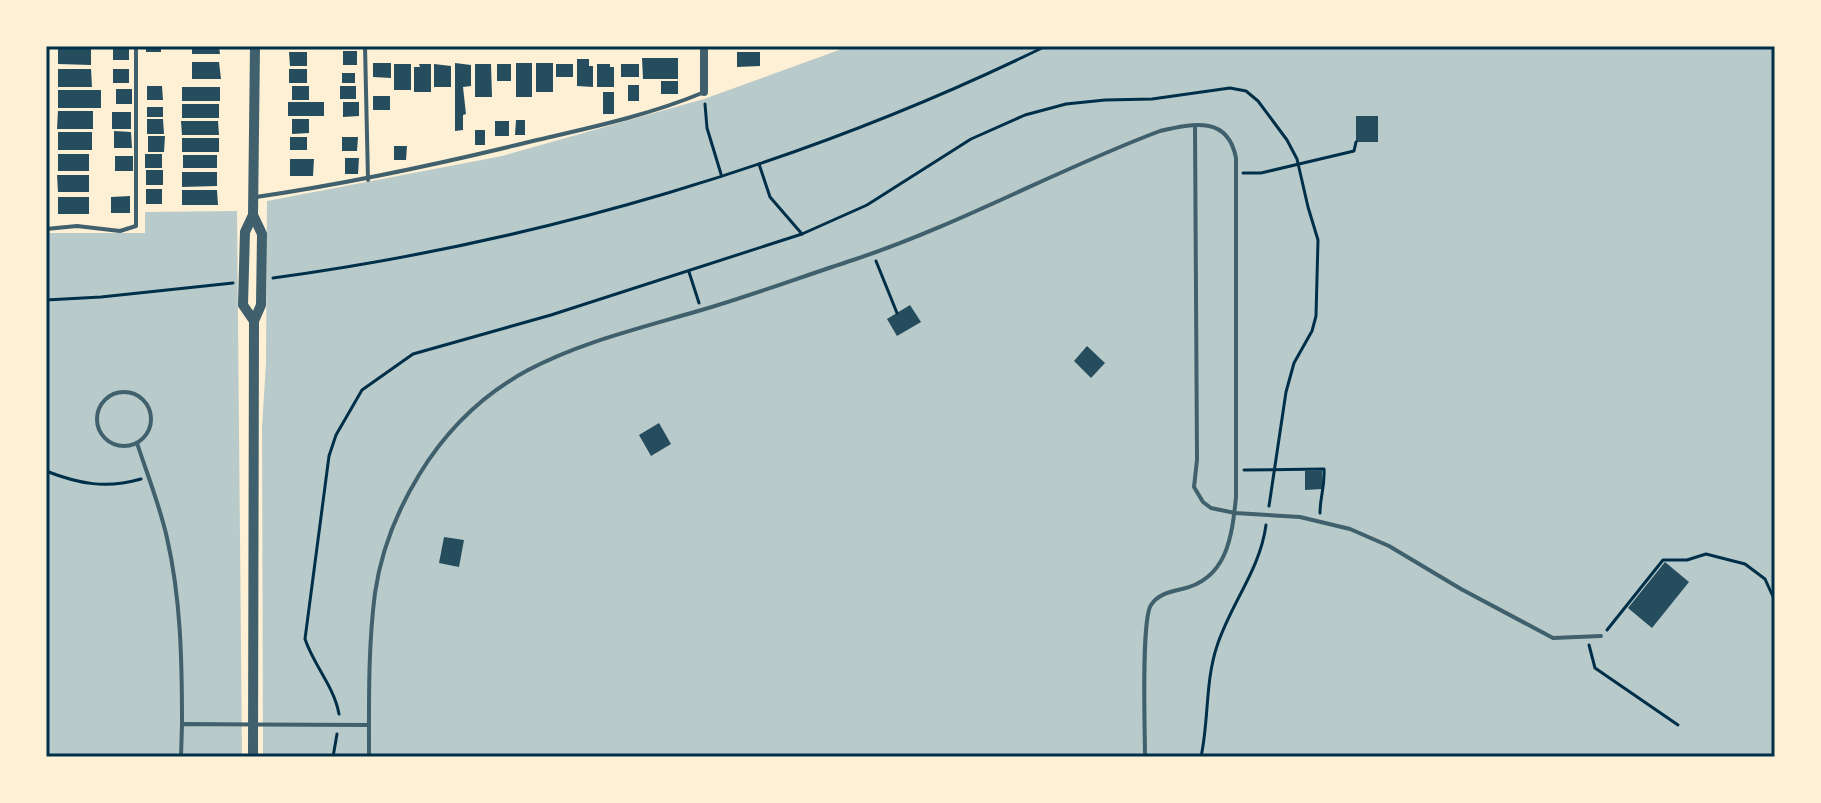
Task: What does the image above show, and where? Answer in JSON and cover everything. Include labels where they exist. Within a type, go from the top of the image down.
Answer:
[{"type":"street","points":[[254,321],[243,305],[245,232],[253,215],[255,46]]},
{"type":"street","points":[[704,46],[704,92]]},
{"type":"street","points":[[253,215],[262,234],[261,305],[254,321],[253,757]]},
{"type":"lane","points":[[46,229],[77,226],[120,231],[136,226],[136,46]]},
{"type":"lane","points":[[365,46],[368,180]]},
{"type":"lane","points":[[253,198],[368,180],[640,115],[704,92]]},
{"type":"lane","points":[[1195,126],[1197,460],[1194,487],[1203,502],[1211,508],[1235,513],[1300,517],[1350,529],[1389,546],[1553,638],[1601,636]]},
{"type":"lane","points":[[369,757],[375,592],[396,518],[413,485],[452,429],[502,385],[554,356],[590,342],[701,310],[874,253],[1144,137],[1178,127],[1220,128],[1233,144],[1236,173],[1235,513],[1228,548],[1214,573],[1192,587],[1157,597],[1149,607],[1146,629],[1145,757]]},
{"type":"lane","points":[[116,394],[133,394],[150,413],[148,430],[137,443],[120,446],[104,437],[99,430],[98,412],[102,404],[116,394]]},
{"type":"lane","points":[[137,443],[167,537],[177,597],[182,658],[181,757]]},
{"type":"lane","points":[[182,724],[369,725]]},
{"type":"path","points":[[277,277],[463,245],[569,219],[721,174],[953,89],[1046,46]]},
{"type":"path","points":[[704,92],[707,128],[721,174]]},
{"type":"path","points":[[1236,173],[1261,173],[1354,151],[1356,142]]},
{"type":"path","points":[[758,162],[770,197],[802,234]]},
{"type":"path","points":[[333,757],[339,714],[336,697],[310,656],[305,639],[329,456],[336,435],[362,390],[413,354],[551,315],[802,234],[867,205]]},
{"type":"path","points":[[874,253],[897,313]]},
{"type":"path","points":[[688,271],[701,310]]},
{"type":"path","points":[[46,300],[229,283]]},
{"type":"path","points":[[1236,470],[1324,469],[1325,491],[1320,500]]},
{"type":"path","points":[[46,471],[98,486],[123,484],[148,477]]},
{"type":"path","points":[[1601,636],[1663,560],[1668,558],[1687,560],[1706,554],[1745,564],[1765,579],[1775,601]]},
{"type":"path","points":[[1587,637],[1595,668],[1678,725]]},
{"type":"shaded area","points":[[850,46],[1775,46],[1775,757],[263,757],[262,427],[266,363],[267,201],[502,156],[704,99]]},
{"type":"shaded area","points":[[237,211],[242,757],[46,757],[46,233],[145,233],[145,212]]},
{"type":"building","points":[[146,46],[161,46],[161,52],[146,52]]},
{"type":"building","points":[[192,46],[219,46],[220,54],[192,54]]},
{"type":"building","points":[[58,47],[91,47],[91,65],[58,64]]},
{"type":"building","points":[[113,47],[129,47],[129,60],[113,60]]},
{"type":"building","points":[[343,51],[357,51],[357,65],[343,65]]},
{"type":"building","points":[[289,52],[307,52],[307,66],[290,66]]},
{"type":"building","points":[[737,52],[760,52],[760,66],[737,67]]},
{"type":"building","points":[[642,58],[678,58],[678,79],[643,79]]},
{"type":"building","points":[[577,59],[589,59],[589,66],[593,66],[593,87],[577,86]]},
{"type":"building","points":[[192,62],[219,62],[221,79],[192,79]]},
{"type":"building","points":[[373,63],[391,63],[391,78],[373,77]]},
{"type":"building","points":[[455,63],[471,65],[471,86],[463,87],[466,114],[463,115],[463,130],[455,131]]},
{"type":"building","points":[[516,63],[532,63],[532,97],[516,97]]},
{"type":"building","points":[[536,63],[553,63],[553,92],[536,92]]},
{"type":"building","points":[[394,64],[411,64],[411,90],[394,90]]},
{"type":"building","points":[[419,64],[431,64],[431,92],[414,92],[414,67],[420,67]]},
{"type":"building","points":[[434,64],[451,66],[451,87],[434,87]]},
{"type":"building","points":[[475,64],[491,64],[492,97],[475,97]]},
{"type":"building","points":[[497,64],[511,64],[511,81],[497,81]]},
{"type":"building","points":[[556,64],[573,64],[573,77],[556,77]]},
{"type":"building","points":[[597,64],[614,67],[614,87],[597,87]]},
{"type":"building","points":[[621,64],[639,64],[639,77],[621,77]]},
{"type":"building","points":[[58,69],[91,69],[92,87],[58,87]]},
{"type":"building","points":[[113,69],[129,69],[129,83],[113,83]]},
{"type":"building","points":[[289,69],[307,69],[307,83],[289,83]]},
{"type":"building","points":[[342,73],[355,73],[355,83],[342,83]]},
{"type":"building","points":[[661,81],[678,81],[678,94],[661,94]]},
{"type":"building","points":[[628,85],[639,85],[639,101],[628,101]]},
{"type":"building","points":[[147,86],[162,86],[163,100],[147,100]]},
{"type":"building","points":[[292,86],[309,86],[309,100],[292,100]]},
{"type":"building","points":[[340,86],[356,86],[356,99],[340,99]]},
{"type":"building","points":[[182,87],[220,87],[220,101],[182,101]]},
{"type":"building","points":[[116,89],[132,89],[132,104],[116,104]]},
{"type":"building","points":[[58,90],[101,90],[101,108],[58,108]]},
{"type":"building","points":[[603,92],[614,92],[614,114],[603,114]]},
{"type":"building","points":[[373,96],[390,96],[390,110],[373,110]]},
{"type":"building","points":[[288,102],[324,102],[324,116],[288,116]]},
{"type":"building","points":[[343,102],[359,102],[359,116],[343,117]]},
{"type":"building","points":[[182,104],[219,104],[219,118],[182,118]]},
{"type":"building","points":[[147,107],[163,107],[163,117],[147,117]]},
{"type":"building","points":[[58,111],[93,111],[93,129],[57,129]]},
{"type":"building","points":[[112,112],[131,112],[131,129],[112,129]]},
{"type":"building","points":[[1356,116],[1378,116],[1378,142],[1356,142]]},
{"type":"building","points":[[147,119],[163,119],[164,134],[147,134]]},
{"type":"building","points":[[292,119],[309,119],[309,133],[292,134]]},
{"type":"building","points":[[516,120],[525,120],[525,135],[515,135]]},
{"type":"building","points":[[181,121],[218,121],[219,135],[182,135]]},
{"type":"building","points":[[495,121],[509,121],[509,136],[495,136]]},
{"type":"building","points":[[475,130],[485,130],[485,145],[475,145]]},
{"type":"building","points":[[114,131],[131,132],[132,148],[114,148]]},
{"type":"building","points":[[58,132],[92,132],[92,150],[58,150]]},
{"type":"building","points":[[148,136],[165,136],[164,152],[148,152]]},
{"type":"building","points":[[290,137],[307,137],[307,150],[290,150]]},
{"type":"building","points":[[342,137],[358,137],[357,151],[342,151]]},
{"type":"building","points":[[182,138],[219,138],[219,152],[182,152]]},
{"type":"building","points":[[394,146],[407,146],[406,160],[394,160]]},
{"type":"building","points":[[58,154],[89,154],[89,171],[58,171]]},
{"type":"building","points":[[145,154],[162,154],[162,168],[145,168]]},
{"type":"building","points":[[183,155],[217,155],[217,168],[183,168]]},
{"type":"building","points":[[115,156],[133,156],[133,171],[115,171]]},
{"type":"building","points":[[345,158],[359,158],[358,174],[345,174]]},
{"type":"building","points":[[290,159],[314,159],[313,176],[290,176]]},
{"type":"building","points":[[146,170],[163,170],[163,185],[146,185]]},
{"type":"building","points":[[182,172],[217,172],[217,186],[182,187]]},
{"type":"building","points":[[57,175],[89,175],[89,192],[58,192]]},
{"type":"building","points":[[146,189],[162,189],[162,204],[146,204]]},
{"type":"building","points":[[182,190],[217,190],[218,205],[182,205]]},
{"type":"building","points":[[130,196],[130,213],[111,213],[111,197]]},
{"type":"building","points":[[58,197],[89,197],[89,214],[58,214]]},
{"type":"building","points":[[910,305],[921,322],[897,336],[887,319]]},
{"type":"building","points":[[1087,346],[1105,363],[1091,378],[1074,361]]},
{"type":"building","points":[[659,423],[671,444],[651,456],[639,435]]},
{"type":"building","points":[[1305,471],[1322,471],[1323,489],[1305,490]]},
{"type":"building","points":[[444,537],[464,540],[459,567],[439,563]]},
{"type":"building","points":[[1665,562],[1689,582],[1652,628],[1628,608]]}]
